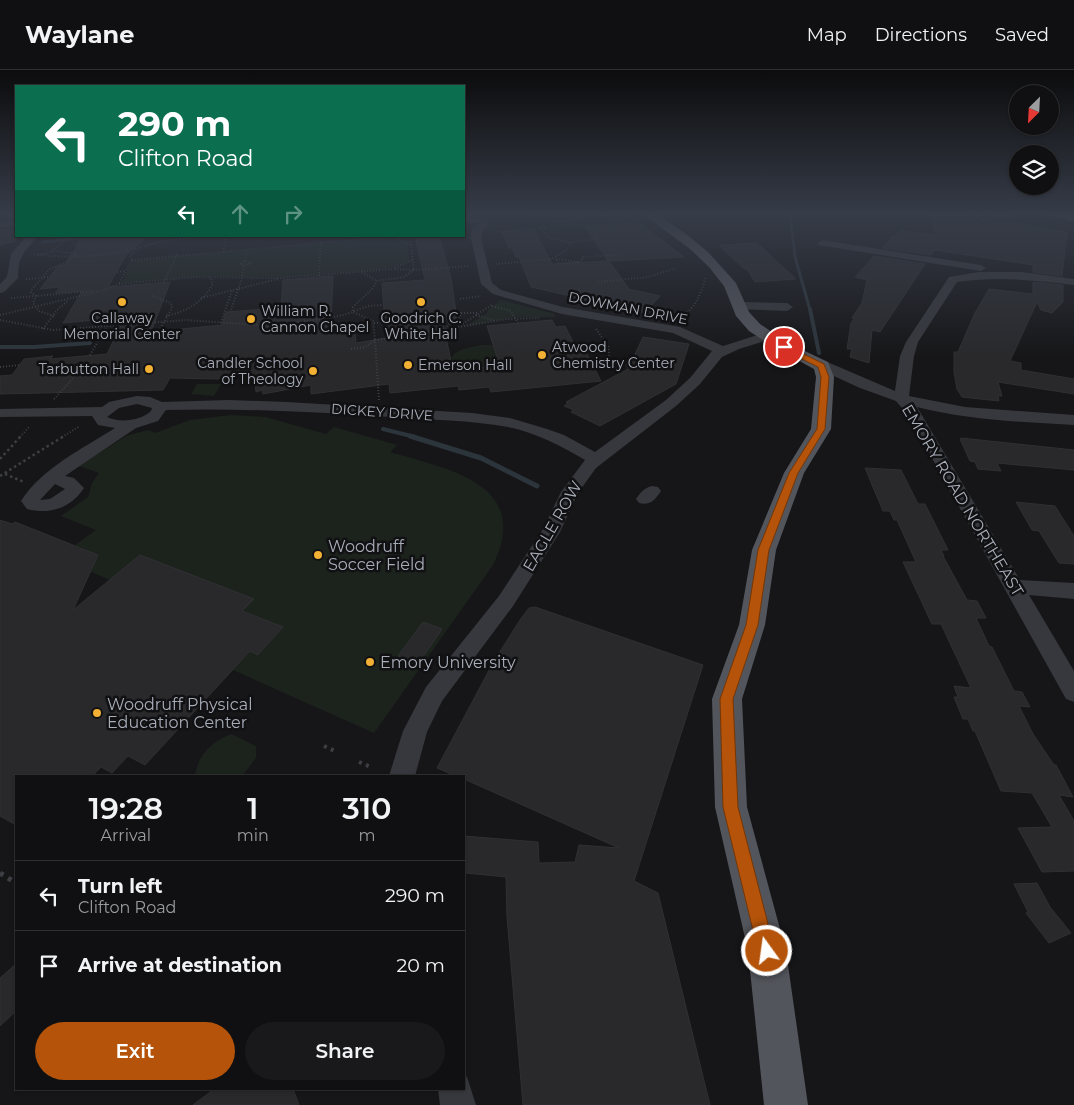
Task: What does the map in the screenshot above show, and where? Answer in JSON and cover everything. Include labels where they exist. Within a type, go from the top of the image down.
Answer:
[{"type":"main road","points":[[703,261],[707,266]]},
{"type":"main road","points":[[766,333],[822,366],[825,377],[821,429],[794,473],[764,550],[752,625],[727,699],[731,807],[767,951],[786,1105]]},
{"type":"street","points":[[0,290],[12,278],[12,261]]},
{"type":"street","name":"DOWMAN DRIVE","points":[[481,261],[487,284],[502,295],[581,314],[676,330],[722,351]]},
{"type":"street","points":[[928,261],[945,271],[953,279],[979,275],[1034,277]]},
{"type":"street","points":[[934,261],[1074,282]]},
{"type":"street","points":[[707,266],[731,286],[766,333],[840,374],[901,398],[977,414],[1074,420]]},
{"type":"street","name":"EMORY ROAD NORTHEAST","points":[[953,279],[912,342],[907,356],[901,398],[914,413],[1074,692]]},
{"type":"street","name":"EAGLE ROW","points":[[402,775],[415,731],[434,694],[506,601],[551,532],[573,488],[590,464],[671,404],[695,381],[717,354],[766,333],[787,307]]},
{"type":"street","name":"DICKEY DRIVE","points":[[0,413],[101,414],[114,405],[129,401],[150,401],[160,406],[228,404],[381,411],[472,418],[510,423],[558,438],[596,459]]},
{"type":"street","name":"DICKEY DRIVE","points":[[101,414],[103,422],[109,424],[132,424],[152,418],[158,413],[160,406]]},
{"type":"street","points":[[52,476],[68,482],[75,488],[66,499],[52,506],[33,505],[30,501],[39,487],[52,476],[132,424]]},
{"type":"street","points":[[1015,587],[1074,591]]},
{"type":"street","points":[[455,1090],[458,1105]]},
{"type":"path","points":[[36,296],[31,292],[41,278],[50,269],[68,261]]},
{"type":"path","points":[[118,284],[131,261]]},
{"type":"path","points":[[165,281],[174,261]]},
{"type":"path","points":[[244,261],[239,263],[244,265],[251,263],[246,261]]},
{"type":"path","points":[[319,276],[320,261]]},
{"type":"path","points":[[392,269],[409,261]]},
{"type":"path","points":[[412,261],[414,270]]},
{"type":"path","points":[[504,263],[526,261]]},
{"type":"path","points":[[557,261],[559,264],[578,262]]},
{"type":"path","points":[[573,261],[578,262]]},
{"type":"path","points":[[230,310],[242,278],[244,265]]},
{"type":"path","points":[[0,315],[69,300],[105,290],[118,284],[210,277],[281,278],[392,269],[414,270],[469,266]]},
{"type":"path","points":[[674,318],[682,316],[696,303],[707,276],[707,266]]},
{"type":"path","points":[[598,282],[638,278],[669,272],[677,268]]},
{"type":"path","points":[[361,271],[377,280],[404,277],[414,270]]},
{"type":"path","points":[[117,272],[126,271]]},
{"type":"path","points":[[41,278],[49,277]]},
{"type":"path","points":[[166,316],[185,311],[201,298],[210,290],[213,284],[210,277]]},
{"type":"path","points":[[404,277],[405,282]]},
{"type":"path","points":[[201,298],[258,286],[281,278]]},
{"type":"path","points":[[353,312],[353,307],[372,289],[377,280]]},
{"type":"path","points":[[9,298],[105,290]]},
{"type":"path","points":[[221,324],[232,290]]},
{"type":"path","points":[[36,296],[33,303],[35,308],[54,316]]},
{"type":"path","points":[[152,296],[171,303],[172,308],[162,322],[159,331]]},
{"type":"path","points":[[460,299],[476,297]]},
{"type":"path","points":[[43,329],[57,310],[69,300]]},
{"type":"path","points":[[458,327],[495,302]]},
{"type":"path","points":[[0,320],[43,329],[66,331],[186,320],[221,324],[249,323],[260,326],[273,326],[339,316],[368,306],[382,305]]},
{"type":"path","points":[[491,305],[511,311],[518,323]]},
{"type":"path","points":[[353,312],[366,317],[374,323],[378,394],[381,411]]},
{"type":"path","points":[[456,312],[478,314],[496,322]]},
{"type":"path","points":[[446,329],[449,324],[459,319],[461,313]]},
{"type":"path","points":[[351,349],[365,347],[375,340],[527,318]]},
{"type":"path","points":[[90,355],[111,319]]},
{"type":"path","points":[[374,323],[391,322]]},
{"type":"path","points":[[596,329],[606,341],[610,356],[610,366]]},
{"type":"path","points":[[0,367],[20,365]]},
{"type":"path","points":[[63,390],[77,374]]},
{"type":"path","points":[[0,476],[101,414]]},
{"type":"path","points":[[0,459],[32,424]]},
{"type":"path","points":[[4,474],[39,487]]},
{"type":"path","points":[[324,746],[337,752]]},
{"type":"path","points":[[359,762],[371,767]]},
{"type":"path","points":[[0,873],[15,883]]},
{"type":"shaded area","points":[[132,261],[406,261],[395,267],[384,269],[285,277],[203,276],[122,283]]},
{"type":"shaded area","points":[[501,300],[555,314],[555,317],[515,317],[466,326],[487,313],[488,310]]},
{"type":"shaded area","points":[[481,345],[493,345],[500,366],[454,370],[451,358],[454,355],[464,349]]},
{"type":"shaded area","points":[[197,384],[221,384],[214,396],[191,394]]},
{"type":"shaded area","points":[[231,415],[265,417],[326,434],[334,427],[397,445],[390,452],[436,465],[478,484],[493,498],[502,515],[502,537],[493,565],[374,733],[233,670],[250,651],[259,655],[282,628],[242,611],[254,599],[110,580],[91,572],[98,555],[75,545],[96,530],[61,516],[88,497],[92,483],[99,473],[79,466],[126,436],[148,430],[155,433],[190,420]]},
{"type":"shaded area","points":[[231,734],[256,746],[256,758],[243,775],[195,775],[202,756],[212,745]]},
{"type":"building","points":[[67,261],[122,261],[108,287],[170,282],[151,332],[222,325],[226,312],[281,308],[283,280],[333,276],[331,324],[354,322],[356,343],[386,338],[382,283],[425,280],[421,261],[446,261],[451,278],[457,319],[444,320],[445,323],[443,323],[453,370],[500,366],[487,326],[552,320],[556,327],[565,326],[574,344],[582,344],[601,381],[491,392],[489,387],[459,390],[458,386],[390,393],[389,384],[311,394],[311,385],[263,394],[262,390],[256,392],[254,376],[252,375],[222,376],[219,379],[170,378],[163,390],[0,394],[0,376],[12,375],[24,359],[53,356],[50,359],[107,354],[125,317],[63,323],[82,291],[55,293],[60,287],[40,289],[58,266],[64,265]]},
{"type":"building","points":[[521,261],[551,261],[552,264],[609,261],[629,289],[660,296],[645,313],[531,287]]},
{"type":"building","points":[[736,261],[777,261],[796,279],[755,282],[747,269],[744,269]]},
{"type":"building","points":[[869,261],[908,261],[925,264],[880,332],[872,330],[869,363],[850,357],[852,349],[847,349],[851,323],[854,319],[852,318],[862,303],[867,280],[855,277]]},
{"type":"building","points":[[1009,261],[1064,261],[1062,276],[1033,272],[1033,265]]},
{"type":"building","points":[[1033,282],[1063,285],[1063,302],[1052,313],[1041,310],[1037,302],[1010,361],[1021,363],[1021,370],[1074,379],[1074,394],[998,382],[1002,396],[998,396],[999,401],[962,397],[957,389],[954,372],[954,352],[958,352],[975,313],[989,289],[1033,294]]},
{"type":"building","points":[[643,337],[689,344],[676,384],[600,426],[571,412],[574,410],[564,406],[568,403],[566,402],[628,369],[626,364],[631,363]]},
{"type":"building","points":[[961,438],[1074,450],[1074,470],[997,463],[1001,471],[978,469],[975,462],[970,461]]},
{"type":"building","points":[[865,468],[901,470],[918,504],[925,504],[948,550],[941,550],[943,556],[967,600],[977,601],[986,618],[976,618],[1014,691],[1022,692],[1030,707],[1019,706],[1033,734],[1054,765],[1056,765],[1073,797],[1059,795],[1074,821],[1074,871],[1042,872],[1018,828],[1052,827],[1032,793],[1001,791],[975,731],[973,731],[968,719],[963,719],[954,697],[958,697],[954,686],[971,688],[941,624],[932,624],[903,562],[916,562],[897,520],[894,520],[890,511],[883,511]]},
{"type":"building","points":[[1016,502],[1055,506],[1074,536],[1074,564],[1059,563],[1039,531],[1032,530]]},
{"type":"building","name":"Woodruff Physical Education Center","points":[[0,520],[12,524],[15,522],[98,555],[73,610],[140,555],[254,599],[242,611],[283,627],[258,655],[250,651],[145,765],[128,756],[112,773],[101,767],[93,775],[15,775],[15,824],[0,816]]},
{"type":"building","points":[[535,607],[703,665],[634,881],[658,893],[710,1105],[523,1105],[507,917],[506,877],[466,873],[465,836],[538,842],[539,863],[575,862],[579,845],[619,848],[465,779],[465,775],[454,775],[437,768],[494,661],[529,608]]},
{"type":"building","points":[[423,622],[442,629],[418,664],[398,656]]},
{"type":"building","points":[[1037,883],[1050,907],[1071,933],[1049,943],[1026,913],[1028,912],[1014,884]]},
{"type":"building","points":[[15,965],[15,1012],[0,1026],[0,978]]},
{"type":"building","points":[[213,1090],[293,1090],[299,1105],[193,1105]]},
{"type":"waterway","points":[[796,261],[810,310]]},
{"type":"waterway","points":[[810,309],[819,353]]},
{"type":"waterway","points":[[0,347],[34,347],[90,343]]},
{"type":"waterway","points":[[383,429],[415,437]]},
{"type":"waterway","points":[[410,436],[481,458],[537,486]]},
{"type":"place","name":"Callaway Memorial Center","points":[[122,302]]},
{"type":"place","name":"Goodrich C. White Hall","points":[[421,302]]},
{"type":"place","name":"William R. Cannon Chapel","points":[[251,319]]},
{"type":"place","name":"Atwood Chemistry Center","points":[[542,355]]},
{"type":"place","name":"Emerson Hall","points":[[408,365]]},
{"type":"place","name":"Tarbutton Hall","points":[[149,369]]},
{"type":"place","name":"Candler School of Theology","points":[[313,371]]},
{"type":"place","name":"Woodruff Soccer Field","points":[[318,555]]},
{"type":"place","name":"Emory University","points":[[370,662]]},
{"type":"place","name":"Woodruff Physical Education Center","points":[[97,713]]},
{"type":"route","points":[[767,951],[731,807],[727,699],[752,625],[764,550],[794,473],[821,429],[825,377],[822,366],[784,347]]}]
